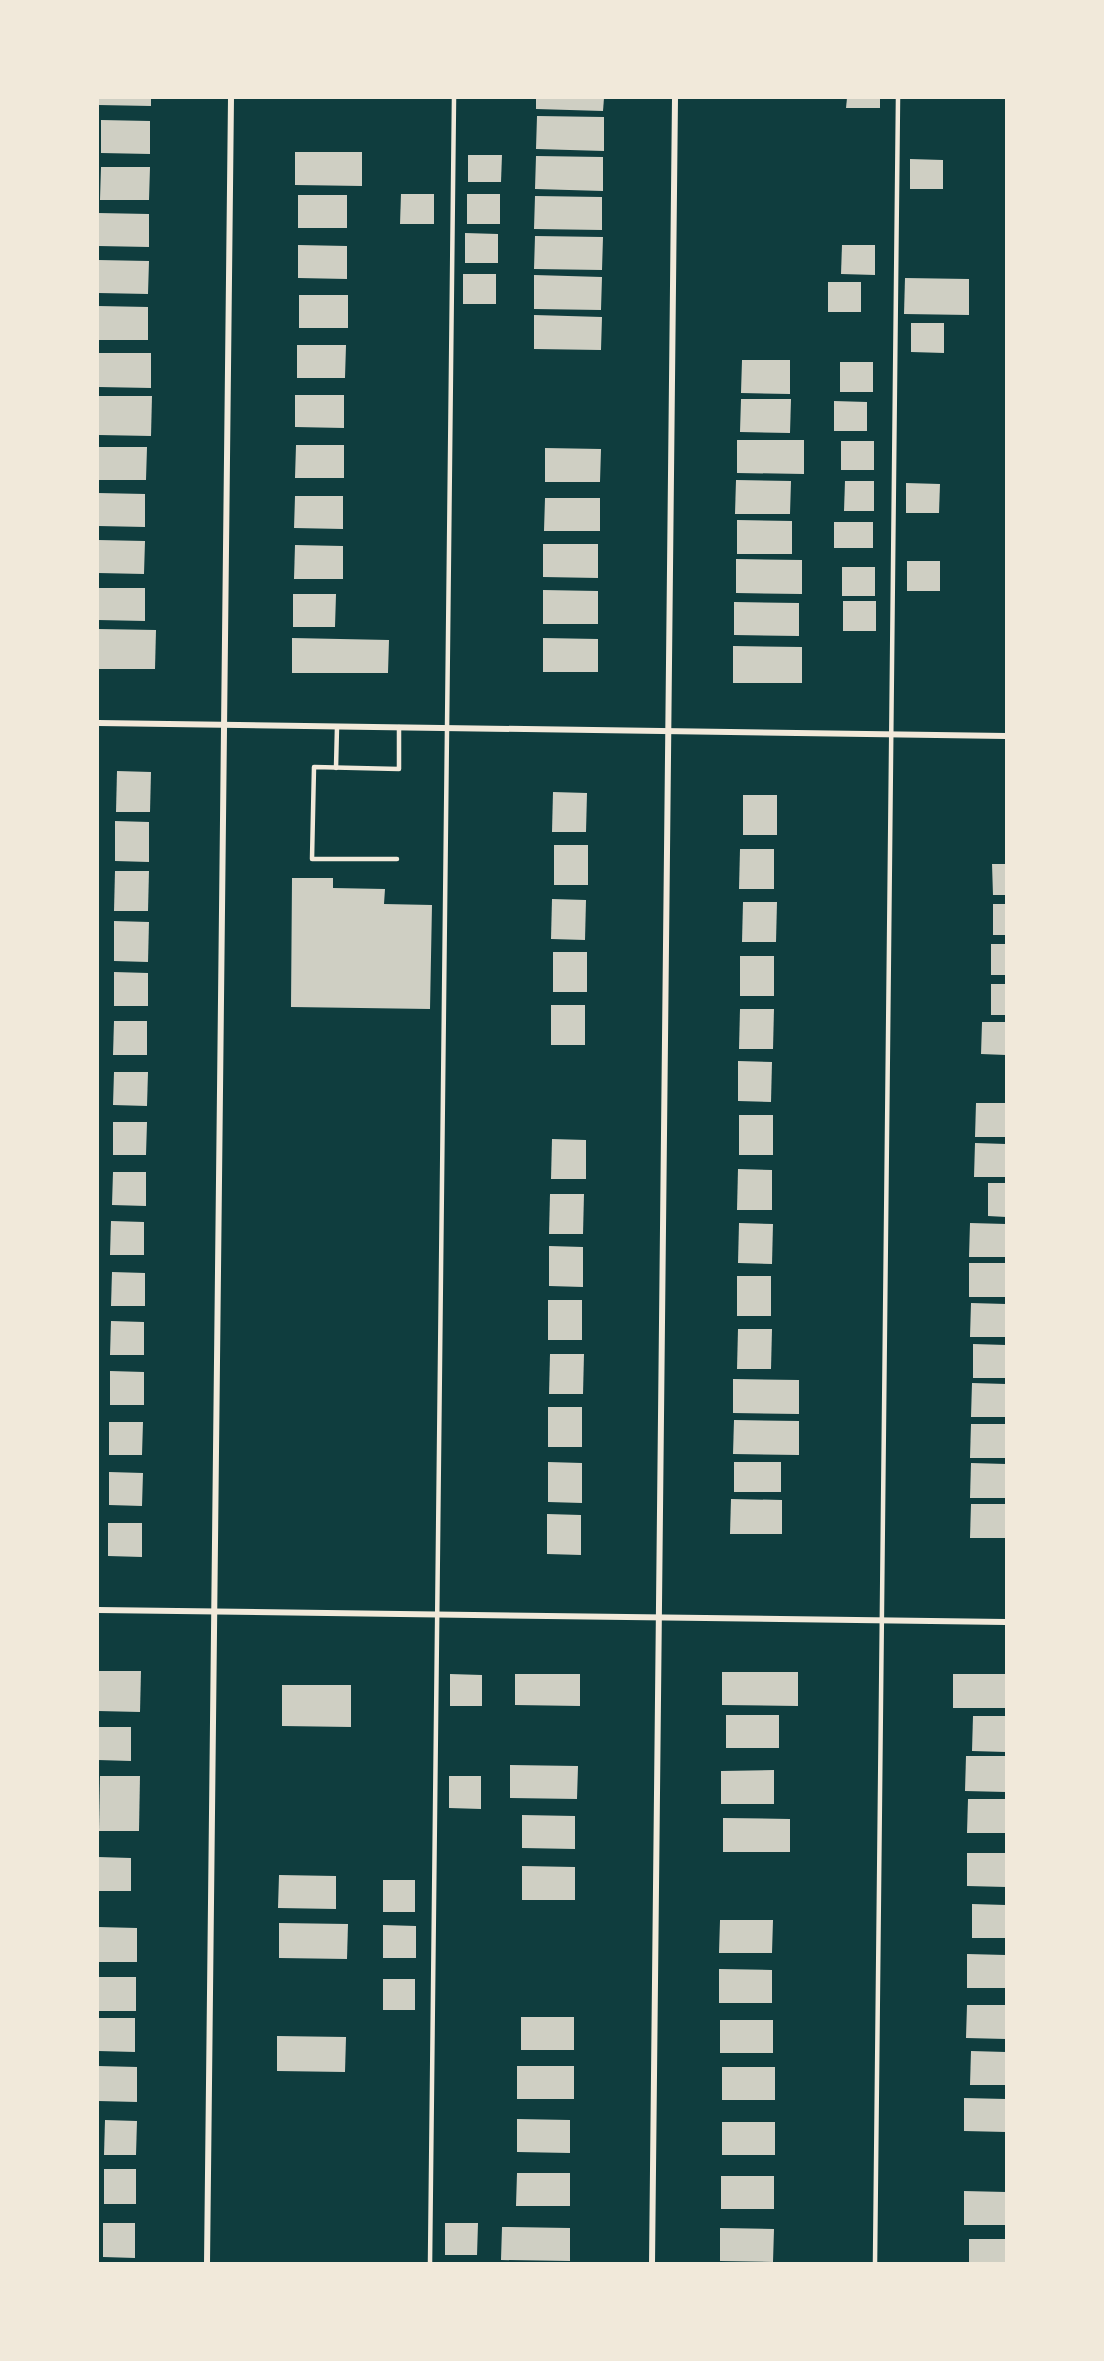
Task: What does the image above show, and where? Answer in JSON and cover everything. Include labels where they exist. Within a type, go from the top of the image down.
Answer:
[{"type":"street","points":[[207,2264],[231,98]]},
{"type":"street","points":[[652,2264],[675,98]]},
{"type":"street","points":[[98,723],[1006,736]]},
{"type":"street","points":[[98,1610],[1006,1622]]},
{"type":"lane","points":[[430,2264],[454,98]]},
{"type":"lane","points":[[875,2264],[898,98]]},
{"type":"lane","points":[[336,768],[337,727]]},
{"type":"lane","points":[[397,859],[312,859],[314,767],[399,769],[399,728]]},
{"type":"building","points":[[98,98],[151,98],[151,106],[98,105]]},
{"type":"building","points":[[536,98],[604,98],[603,111],[536,109]]},
{"type":"building","points":[[847,98],[880,98],[880,108],[846,108]]},
{"type":"building","points":[[537,116],[604,117],[604,151],[536,149]]},
{"type":"building","points":[[101,120],[150,121],[150,154],[101,153]]},
{"type":"building","points":[[295,152],[362,152],[362,186],[295,185]]},
{"type":"building","points":[[468,155],[502,155],[501,182],[468,182]]},
{"type":"building","points":[[536,156],[603,157],[603,191],[535,189]]},
{"type":"building","points":[[910,159],[943,160],[943,189],[910,189]]},
{"type":"building","points":[[101,167],[150,167],[149,200],[100,200]]},
{"type":"building","points":[[401,194],[434,194],[434,224],[400,224]]},
{"type":"building","points":[[467,194],[500,194],[500,224],[467,224]]},
{"type":"building","points":[[298,195],[347,195],[347,228],[298,228]]},
{"type":"building","points":[[535,196],[602,197],[602,230],[534,229]]},
{"type":"building","points":[[98,213],[149,214],[149,247],[98,246]]},
{"type":"building","points":[[465,233],[498,234],[498,263],[465,263]]},
{"type":"building","points":[[535,236],[603,237],[602,270],[534,269]]},
{"type":"building","points":[[298,245],[347,246],[347,279],[298,278]]},
{"type":"building","points":[[842,245],[875,245],[875,275],[841,274]]},
{"type":"building","points":[[98,260],[149,261],[148,294],[98,293]]},
{"type":"building","points":[[463,274],[496,274],[496,304],[463,304]]},
{"type":"building","points":[[534,275],[602,277],[601,310],[534,309]]},
{"type":"building","points":[[905,278],[969,279],[969,315],[904,314]]},
{"type":"building","points":[[828,282],[861,282],[861,312],[828,312]]},
{"type":"building","points":[[299,295],[348,295],[348,328],[299,328]]},
{"type":"building","points":[[98,306],[148,307],[148,340],[98,340]]},
{"type":"building","points":[[534,315],[602,317],[601,350],[534,349]]},
{"type":"building","points":[[911,323],[944,323],[944,353],[911,352]]},
{"type":"building","points":[[297,345],[346,345],[345,378],[297,378]]},
{"type":"building","points":[[98,353],[151,353],[151,388],[98,387]]},
{"type":"building","points":[[742,360],[790,360],[790,394],[741,393]]},
{"type":"building","points":[[840,362],[873,362],[873,392],[840,392]]},
{"type":"building","points":[[295,395],[344,395],[344,428],[295,427]]},
{"type":"building","points":[[98,396],[152,396],[151,436],[98,435]]},
{"type":"building","points":[[741,399],[791,399],[790,433],[740,432]]},
{"type":"building","points":[[834,401],[867,402],[867,431],[834,431]]},
{"type":"building","points":[[737,440],[804,440],[804,474],[737,473]]},
{"type":"building","points":[[841,441],[874,441],[874,470],[841,470]]},
{"type":"building","points":[[296,445],[344,445],[344,478],[295,478]]},
{"type":"building","points":[[98,447],[147,447],[146,480],[98,480]]},
{"type":"building","points":[[545,448],[601,449],[600,482],[545,482]]},
{"type":"building","points":[[736,480],[791,481],[790,514],[735,514]]},
{"type":"building","points":[[845,481],[874,481],[874,511],[844,511]]},
{"type":"building","points":[[906,483],[940,484],[939,513],[906,513]]},
{"type":"building","points":[[98,493],[145,494],[145,527],[98,526]]},
{"type":"building","points":[[295,496],[343,496],[343,529],[294,528]]},
{"type":"building","points":[[545,498],[600,498],[600,531],[544,531]]},
{"type":"building","points":[[737,520],[792,521],[792,554],[737,554]]},
{"type":"building","points":[[834,522],[873,522],[873,548],[834,548]]},
{"type":"building","points":[[98,540],[145,541],[144,574],[98,573]]},
{"type":"building","points":[[543,544],[598,544],[598,578],[543,577]]},
{"type":"building","points":[[295,545],[343,546],[343,579],[294,579]]},
{"type":"building","points":[[736,559],[802,560],[802,594],[736,593]]},
{"type":"building","points":[[907,561],[940,561],[940,591],[907,591]]},
{"type":"building","points":[[842,567],[875,567],[875,596],[842,596]]},
{"type":"building","points":[[98,588],[145,588],[145,621],[98,620]]},
{"type":"building","points":[[543,590],[598,591],[598,624],[543,624]]},
{"type":"building","points":[[293,594],[336,594],[335,627],[293,627]]},
{"type":"building","points":[[843,601],[876,601],[876,631],[843,631]]},
{"type":"building","points":[[734,602],[799,603],[799,636],[734,635]]},
{"type":"building","points":[[98,629],[156,630],[155,669],[98,669]]},
{"type":"building","points":[[292,638],[389,640],[388,673],[292,673]]},
{"type":"building","points":[[543,638],[598,639],[598,672],[543,672]]},
{"type":"building","points":[[733,646],[802,647],[802,683],[733,683]]},
{"type":"building","points":[[117,771],[151,772],[150,812],[116,812]]},
{"type":"building","points":[[553,792],[587,793],[586,832],[552,832]]},
{"type":"building","points":[[743,795],[777,795],[777,835],[743,835]]},
{"type":"building","points":[[115,821],[149,822],[149,862],[115,861]]},
{"type":"building","points":[[554,845],[588,845],[588,885],[554,885]]},
{"type":"building","points":[[740,849],[774,849],[774,889],[739,889]]},
{"type":"building","points":[[992,864],[1006,864],[1006,895],[993,895]]},
{"type":"building","points":[[115,871],[149,871],[148,911],[114,911]]},
{"type":"building","points":[[292,878],[333,878],[333,888],[385,889],[384,904],[432,905],[430,1009],[291,1007]]},
{"type":"building","points":[[552,899],[586,900],[585,940],[551,939]]},
{"type":"building","points":[[743,902],[777,902],[776,942],[742,942]]},
{"type":"building","points":[[993,904],[1006,904],[1006,935],[993,935]]},
{"type":"building","points":[[114,921],[149,922],[148,962],[114,961]]},
{"type":"building","points":[[991,944],[1006,944],[1006,975],[991,975]]},
{"type":"building","points":[[553,952],[587,952],[587,992],[553,992]]},
{"type":"building","points":[[740,956],[774,956],[774,996],[740,996]]},
{"type":"building","points":[[114,972],[148,973],[148,1006],[114,1006]]},
{"type":"building","points":[[991,984],[1006,984],[1006,1015],[991,1015]]},
{"type":"building","points":[[551,1005],[585,1005],[585,1045],[551,1045]]},
{"type":"building","points":[[740,1009],[774,1009],[773,1049],[739,1049]]},
{"type":"building","points":[[114,1021],[147,1021],[147,1055],[113,1055]]},
{"type":"building","points":[[982,1022],[1006,1022],[1006,1055],[981,1054]]},
{"type":"building","points":[[738,1061],[772,1062],[771,1102],[738,1101]]},
{"type":"building","points":[[114,1072],[148,1072],[147,1106],[113,1105]]},
{"type":"building","points":[[976,1103],[1006,1103],[1006,1137],[975,1137]]},
{"type":"building","points":[[739,1115],[773,1115],[773,1155],[739,1155]]},
{"type":"building","points":[[113,1122],[147,1122],[146,1155],[113,1155]]},
{"type":"building","points":[[552,1139],[586,1140],[586,1179],[551,1179]]},
{"type":"building","points":[[975,1143],[1006,1144],[1006,1177],[974,1177]]},
{"type":"building","points":[[738,1169],[772,1170],[772,1210],[737,1210]]},
{"type":"building","points":[[113,1172],[146,1172],[146,1206],[112,1205]]},
{"type":"building","points":[[988,1183],[1006,1183],[1006,1217],[988,1216]]},
{"type":"building","points":[[550,1194],[584,1194],[583,1234],[549,1234]]},
{"type":"building","points":[[111,1221],[144,1222],[144,1255],[110,1255]]},
{"type":"building","points":[[739,1223],[773,1224],[772,1264],[738,1263]]},
{"type":"building","points":[[970,1223],[1006,1224],[1006,1257],[969,1257]]},
{"type":"building","points":[[549,1246],[583,1247],[583,1287],[549,1286]]},
{"type":"building","points":[[969,1263],[1006,1263],[1006,1297],[969,1297]]},
{"type":"building","points":[[112,1272],[145,1273],[145,1306],[111,1306]]},
{"type":"building","points":[[737,1276],[771,1276],[771,1316],[737,1316]]},
{"type":"building","points":[[548,1300],[582,1300],[582,1340],[548,1340]]},
{"type":"building","points":[[971,1303],[1006,1304],[1006,1337],[970,1337]]},
{"type":"building","points":[[111,1321],[144,1322],[144,1355],[110,1355]]},
{"type":"building","points":[[738,1329],[772,1329],[771,1369],[737,1369]]},
{"type":"building","points":[[973,1344],[1006,1345],[1006,1378],[973,1378]]},
{"type":"building","points":[[550,1354],[584,1354],[583,1394],[549,1394]]},
{"type":"building","points":[[110,1371],[144,1372],[144,1405],[110,1405]]},
{"type":"building","points":[[733,1379],[799,1380],[799,1414],[733,1413]]},
{"type":"building","points":[[972,1383],[1006,1384],[1006,1417],[971,1417]]},
{"type":"building","points":[[548,1407],[582,1407],[582,1447],[548,1447]]},
{"type":"building","points":[[734,1420],[799,1421],[799,1455],[733,1454]]},
{"type":"building","points":[[109,1422],[143,1422],[142,1455],[109,1455]]},
{"type":"building","points":[[971,1424],[1006,1424],[1006,1458],[970,1458]]},
{"type":"building","points":[[548,1462],[582,1463],[582,1503],[548,1502]]},
{"type":"building","points":[[734,1462],[781,1462],[781,1492],[734,1492]]},
{"type":"building","points":[[971,1463],[1006,1464],[1006,1498],[970,1498]]},
{"type":"building","points":[[109,1472],[143,1473],[142,1506],[109,1505]]},
{"type":"building","points":[[731,1499],[782,1500],[782,1534],[730,1534]]},
{"type":"building","points":[[971,1504],[1006,1504],[1006,1538],[970,1538]]},
{"type":"building","points":[[547,1514],[581,1515],[581,1555],[547,1554]]},
{"type":"building","points":[[108,1523],[142,1523],[142,1557],[108,1556]]},
{"type":"building","points":[[98,1671],[141,1671],[140,1712],[98,1711]]},
{"type":"building","points":[[722,1672],[798,1672],[798,1706],[722,1705]]},
{"type":"building","points":[[450,1674],[482,1675],[482,1706],[450,1706]]},
{"type":"building","points":[[515,1674],[580,1674],[580,1706],[515,1705]]},
{"type":"building","points":[[953,1674],[1006,1674],[1006,1708],[953,1708]]},
{"type":"building","points":[[282,1685],[351,1685],[351,1727],[282,1726]]},
{"type":"building","points":[[726,1715],[779,1715],[779,1748],[726,1748]]},
{"type":"building","points":[[973,1716],[1006,1716],[1006,1752],[972,1751]]},
{"type":"building","points":[[98,1727],[131,1727],[131,1761],[98,1760]]},
{"type":"building","points":[[966,1756],[1006,1756],[1006,1792],[965,1791]]},
{"type":"building","points":[[510,1765],[578,1766],[577,1799],[510,1798]]},
{"type":"building","points":[[774,1770],[774,1804],[721,1804],[721,1771]]},
{"type":"building","points":[[100,1776],[140,1776],[139,1831],[99,1831]]},
{"type":"building","points":[[449,1776],[481,1776],[481,1809],[449,1808]]},
{"type":"building","points":[[968,1799],[1006,1799],[1006,1833],[967,1833]]},
{"type":"building","points":[[522,1815],[575,1816],[575,1849],[522,1848]]},
{"type":"building","points":[[723,1818],[790,1819],[790,1852],[723,1852]]},
{"type":"building","points":[[967,1853],[1006,1853],[1006,1887],[967,1886]]},
{"type":"building","points":[[98,1857],[131,1858],[131,1891],[98,1891]]},
{"type":"building","points":[[522,1866],[575,1867],[575,1900],[522,1900]]},
{"type":"building","points":[[279,1875],[336,1876],[336,1909],[278,1908]]},
{"type":"building","points":[[383,1880],[415,1880],[415,1912],[383,1912]]},
{"type":"building","points":[[972,1904],[1006,1905],[1006,1938],[972,1938]]},
{"type":"building","points":[[720,1920],[773,1920],[772,1953],[719,1953]]},
{"type":"building","points":[[279,1923],[348,1924],[347,1959],[279,1958]]},
{"type":"building","points":[[383,1925],[416,1926],[416,1958],[383,1958]]},
{"type":"building","points":[[98,1927],[137,1928],[137,1962],[98,1962]]},
{"type":"building","points":[[967,1954],[1006,1955],[1006,1988],[967,1988]]},
{"type":"building","points":[[719,1969],[772,1970],[772,2003],[719,2003]]},
{"type":"building","points":[[98,1977],[136,1977],[136,2011],[98,2011]]},
{"type":"building","points":[[383,1979],[415,1979],[415,2010],[383,2010]]},
{"type":"building","points":[[967,2005],[1006,2005],[1006,2039],[966,2038]]},
{"type":"building","points":[[521,2017],[574,2017],[574,2050],[521,2050]]},
{"type":"building","points":[[98,2018],[135,2018],[135,2052],[98,2051]]},
{"type":"building","points":[[720,2020],[773,2020],[773,2053],[720,2053]]},
{"type":"building","points":[[277,2036],[346,2037],[345,2072],[277,2071]]},
{"type":"building","points":[[971,2051],[1006,2052],[1006,2085],[970,2085]]},
{"type":"building","points":[[98,2066],[137,2067],[137,2102],[98,2101]]},
{"type":"building","points":[[517,2066],[574,2066],[574,2099],[517,2099]]},
{"type":"building","points":[[722,2067],[775,2067],[775,2100],[722,2100]]},
{"type":"building","points":[[964,2098],[1006,2099],[1006,2132],[964,2131]]},
{"type":"building","points":[[517,2119],[570,2120],[570,2153],[517,2152]]},
{"type":"building","points":[[105,2120],[137,2121],[136,2155],[104,2155]]},
{"type":"building","points":[[722,2122],[775,2122],[775,2155],[722,2155]]},
{"type":"building","points":[[104,2169],[136,2169],[136,2204],[104,2204]]},
{"type":"building","points":[[517,2173],[570,2173],[570,2206],[516,2206]]},
{"type":"building","points":[[721,2176],[774,2176],[774,2209],[721,2209]]},
{"type":"building","points":[[964,2191],[1006,2192],[1006,2225],[964,2225]]},
{"type":"building","points":[[103,2223],[135,2223],[135,2258],[103,2257]]},
{"type":"building","points":[[445,2223],[478,2223],[477,2255],[445,2255]]},
{"type":"building","points":[[502,2227],[570,2228],[570,2261],[501,2260]]},
{"type":"building","points":[[720,2228],[774,2229],[773,2262],[720,2261]]},
{"type":"building","points":[[969,2239],[1006,2239],[1006,2264],[969,2264]]}]
